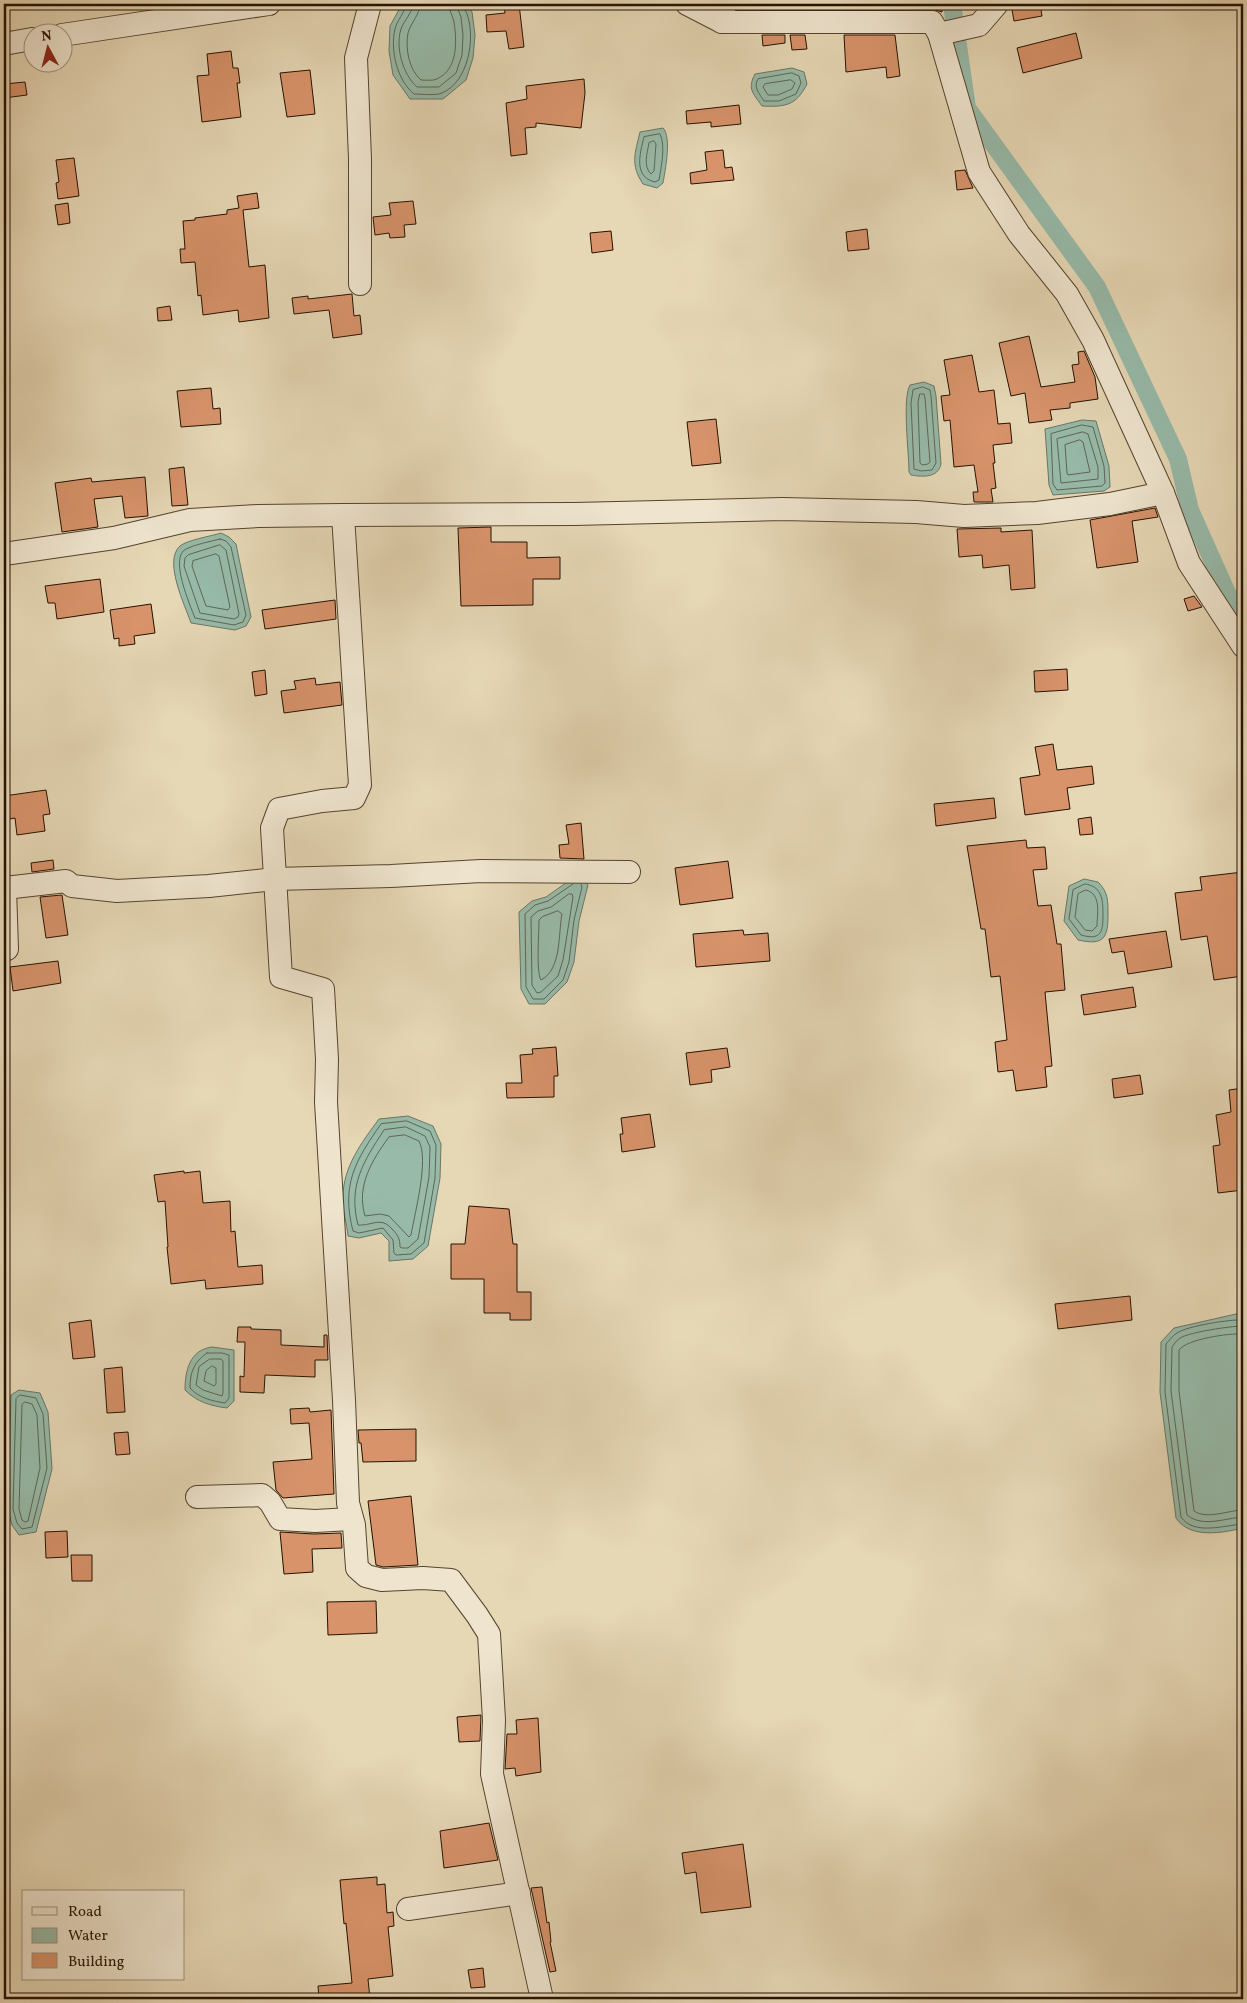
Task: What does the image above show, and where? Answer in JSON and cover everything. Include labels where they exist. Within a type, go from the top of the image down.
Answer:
[{"type":"street","points":[[72,34],[269,4]]},
{"type":"street","points":[[360,284],[360,159],[356,58],[370,4]]},
{"type":"street","points":[[688,4],[724,13],[932,22],[939,34],[979,172],[1020,234],[1067,294],[1093,340],[1163,493],[1189,563],[1243,646]]},
{"type":"street","points":[[939,34],[980,24],[997,4]]},
{"type":"street","points":[[4,44],[22,41]]},
{"type":"street","points":[[4,554],[114,538],[190,520],[258,516],[574,514],[782,509],[916,512],[964,516],[1036,513],[1110,504],[1163,493]]},
{"type":"street","points":[[343,515],[360,786],[354,798],[322,801],[279,809],[272,828],[281,977],[323,989],[327,1059],[326,1102],[344,1390],[348,1495],[351,1519],[354,1525],[356,1568],[366,1576],[382,1580],[423,1578],[451,1580],[489,1634],[494,1720],[492,1774],[542,1999]]},
{"type":"street","points":[[4,949],[7,949],[5,888],[66,881],[72,886],[118,891],[275,879],[391,876],[481,871],[629,872]]},
{"type":"street","points":[[197,1497],[262,1495],[270,1502],[280,1519],[315,1521],[351,1519]]},
{"type":"street","points":[[408,1909],[519,1893]]},
{"type":"water","points":[[416,4],[466,4],[472,12],[475,35],[473,58],[466,80],[443,99],[410,99],[393,75],[389,51],[390,26],[401,6]]},
{"type":"water","points":[[792,68],[804,72],[807,84],[799,97],[789,104],[762,106],[751,87],[755,74]]},
{"type":"water","points":[[663,128],[666,132],[667,154],[663,183],[657,188],[643,184],[636,171],[635,153],[640,132]]},
{"type":"water","points":[[924,382],[934,386],[941,464],[937,472],[929,476],[911,475],[909,472],[906,427],[906,402],[910,385]]},
{"type":"water","points":[[1082,420],[1096,421],[1109,466],[1110,487],[1104,491],[1053,495],[1049,485],[1045,429]]},
{"type":"water","points":[[221,533],[229,537],[236,544],[251,617],[246,626],[235,630],[191,623],[180,595],[174,572],[175,553],[180,546]]},
{"type":"water","points":[[582,877],[588,885],[579,921],[574,962],[567,982],[545,1004],[529,1004],[521,989],[519,912],[532,901],[546,897],[573,878]]},
{"type":"water","points":[[1084,879],[1098,882],[1106,893],[1108,922],[1106,934],[1103,938],[1094,942],[1078,940],[1064,921],[1069,886]]},
{"type":"water","points":[[408,1116],[433,1126],[441,1144],[440,1178],[428,1246],[413,1259],[389,1261],[389,1241],[381,1233],[359,1238],[348,1236],[343,1206],[344,1186],[346,1175],[355,1155],[379,1119]]},
{"type":"water","points":[[1236,1314],[1243,1315],[1243,1528],[1216,1533],[1198,1532],[1182,1525],[1176,1518],[1160,1392],[1161,1342],[1174,1328]]},
{"type":"water","points":[[212,1347],[234,1350],[234,1401],[227,1408],[204,1403],[194,1398],[185,1390],[186,1375],[190,1362],[198,1352]]},
{"type":"water","points":[[19,1390],[40,1393],[48,1412],[52,1469],[36,1532],[19,1535],[12,1525],[8,1510],[11,1395]]},
{"type":"building","points":[[504,4],[519,4],[524,47],[509,49],[506,31],[487,32],[486,15],[505,13]]},
{"type":"building","points":[[862,4],[942,4],[942,12],[932,9],[863,9]]},
{"type":"building","points":[[1011,4],[1040,4],[1042,16],[1014,21]]},
{"type":"building","points":[[1076,33],[1082,58],[1023,73],[1017,48]]},
{"type":"building","points":[[762,35],[785,35],[785,43],[763,46]]},
{"type":"building","points":[[790,35],[805,35],[807,49],[792,50]]},
{"type":"building","points":[[844,35],[895,35],[900,76],[887,78],[886,67],[846,72]]},
{"type":"building","points":[[231,51],[233,68],[238,68],[240,83],[237,83],[241,117],[202,122],[197,76],[209,75],[207,54]]},
{"type":"building","points":[[310,70],[315,114],[287,117],[280,73]]},
{"type":"building","points":[[584,79],[585,93],[581,128],[536,123],[536,127],[525,128],[527,154],[511,156],[506,103],[527,99],[526,86]]},
{"type":"building","points":[[25,82],[27,95],[4,98],[4,84]]},
{"type":"building","points":[[739,105],[741,124],[711,127],[711,122],[687,124],[686,111]]},
{"type":"building","points":[[723,150],[725,168],[732,167],[734,180],[691,184],[690,173],[707,170],[705,152]]},
{"type":"building","points":[[74,158],[79,196],[58,199],[56,183],[59,182],[56,160]]},
{"type":"building","points":[[965,170],[973,188],[957,190],[955,171]]},
{"type":"building","points":[[257,193],[259,208],[243,210],[249,267],[265,265],[269,318],[239,322],[238,310],[203,315],[201,295],[198,296],[195,262],[181,263],[180,249],[185,249],[183,221],[227,214],[227,210],[239,208],[237,196]]},
{"type":"building","points":[[413,201],[416,224],[404,225],[405,237],[390,238],[389,233],[375,235],[373,217],[391,215],[389,203]]},
{"type":"building","points":[[68,203],[70,223],[58,225],[55,205]]},
{"type":"building","points":[[867,229],[869,249],[848,251],[846,232]]},
{"type":"building","points":[[611,231],[613,250],[592,253],[590,233]]},
{"type":"building","points":[[352,294],[354,316],[360,315],[362,334],[333,338],[329,310],[294,314],[292,298],[308,296],[308,299]]},
{"type":"building","points":[[170,306],[172,320],[158,321],[157,308]]},
{"type":"building","points":[[1029,336],[1041,387],[1075,382],[1072,365],[1079,364],[1078,352],[1084,351],[1095,377],[1098,399],[1070,403],[1070,408],[1050,410],[1052,420],[1029,423],[1025,393],[1011,396],[999,343]]},
{"type":"building","points":[[972,355],[979,392],[994,390],[998,424],[1010,423],[1012,443],[993,445],[996,488],[991,489],[993,502],[974,502],[973,492],[978,492],[974,465],[954,467],[950,420],[944,421],[941,396],[950,395],[944,360]]},
{"type":"building","points":[[211,388],[213,409],[220,408],[221,424],[181,427],[177,391]]},
{"type":"building","points":[[716,419],[721,463],[692,466],[687,422]]},
{"type":"building","points":[[184,467],[188,505],[172,506],[169,469]]},
{"type":"building","points":[[145,477],[148,516],[125,518],[122,496],[94,499],[98,527],[62,532],[55,483],[91,478],[92,482]]},
{"type":"building","points":[[1155,508],[1158,517],[1132,521],[1138,562],[1097,568],[1090,520]]},
{"type":"building","points":[[491,527],[491,542],[527,542],[527,558],[560,557],[560,579],[533,579],[533,605],[461,606],[458,528]]},
{"type":"building","points":[[1001,528],[1001,532],[1032,530],[1035,588],[1011,590],[1009,565],[983,568],[982,555],[959,557],[957,529]]},
{"type":"building","points":[[100,579],[104,612],[57,619],[55,603],[48,603],[45,586]]},
{"type":"building","points":[[1194,596],[1202,607],[1188,611],[1184,599]]},
{"type":"building","points":[[335,600],[336,619],[265,629],[262,610]]},
{"type":"building","points":[[151,604],[155,633],[134,636],[135,644],[119,646],[119,638],[114,639],[110,610]]},
{"type":"building","points":[[1067,669],[1068,690],[1035,692],[1034,671]]},
{"type":"building","points":[[265,670],[267,694],[255,696],[252,672]]},
{"type":"building","points":[[315,678],[316,685],[340,682],[342,705],[284,713],[281,691],[296,689],[294,681]]},
{"type":"building","points":[[1053,744],[1057,770],[1092,766],[1094,784],[1067,788],[1070,809],[1025,815],[1020,778],[1040,775],[1035,747]]},
{"type":"building","points":[[46,790],[50,814],[43,815],[45,831],[17,835],[15,818],[4,820],[4,796]]},
{"type":"building","points":[[994,798],[996,818],[936,826],[934,804]]},
{"type":"building","points":[[1091,817],[1093,834],[1080,835],[1078,819]]},
{"type":"building","points":[[581,823],[584,859],[560,858],[559,845],[569,844],[566,825]]},
{"type":"building","points":[[1026,840],[1027,848],[1045,847],[1047,869],[1033,870],[1038,906],[1051,905],[1057,944],[1061,944],[1065,990],[1045,992],[1052,1066],[1045,1067],[1047,1087],[1016,1091],[1013,1070],[998,1072],[995,1042],[1007,1040],[1000,976],[991,977],[985,929],[981,929],[967,846]]},
{"type":"building","points":[[53,860],[54,869],[32,872],[31,863]]},
{"type":"building","points":[[728,861],[733,898],[680,905],[675,868]]},
{"type":"building","points":[[1243,872],[1243,976],[1214,980],[1207,936],[1181,940],[1175,893],[1202,890],[1200,877]]},
{"type":"building","points":[[62,895],[68,935],[46,938],[40,897]]},
{"type":"building","points":[[743,930],[744,935],[768,933],[770,961],[696,967],[693,934]]},
{"type":"building","points":[[1166,931],[1172,967],[1128,974],[1124,951],[1112,953],[1109,939]]},
{"type":"building","points":[[58,961],[61,983],[13,991],[10,967]]},
{"type":"building","points":[[1133,987],[1136,1007],[1084,1015],[1081,995]]},
{"type":"building","points":[[556,1047],[558,1076],[554,1076],[554,1097],[507,1098],[506,1083],[522,1083],[520,1055],[533,1054],[532,1049]]},
{"type":"building","points":[[727,1048],[730,1067],[711,1070],[712,1082],[690,1085],[686,1053]]},
{"type":"building","points":[[1140,1075],[1143,1094],[1114,1098],[1112,1079]]},
{"type":"building","points":[[1243,1088],[1243,1190],[1218,1193],[1213,1146],[1220,1145],[1216,1115],[1231,1112],[1229,1090]]},
{"type":"building","points":[[650,1114],[655,1147],[622,1152],[620,1134],[623,1134],[621,1118]]},
{"type":"building","points":[[184,1171],[184,1173],[200,1171],[203,1203],[230,1201],[231,1232],[235,1231],[238,1267],[262,1265],[263,1284],[206,1289],[205,1280],[171,1284],[165,1201],[158,1202],[154,1175]]},
{"type":"building","points":[[469,1206],[509,1209],[513,1244],[517,1244],[517,1292],[531,1292],[531,1320],[510,1320],[510,1313],[484,1313],[484,1279],[451,1279],[451,1244],[465,1244]]},
{"type":"building","points":[[1130,1296],[1132,1320],[1058,1329],[1055,1304]]},
{"type":"building","points":[[91,1320],[95,1357],[73,1359],[69,1323]]},
{"type":"building","points":[[238,1327],[281,1330],[281,1345],[324,1347],[324,1335],[327,1335],[328,1360],[315,1360],[315,1377],[265,1375],[264,1393],[240,1392],[240,1376],[244,1377],[245,1342],[237,1342]]},
{"type":"building","points":[[122,1367],[125,1412],[107,1413],[104,1369]]},
{"type":"building","points":[[309,1408],[310,1412],[331,1410],[334,1494],[283,1498],[276,1490],[273,1462],[312,1459],[309,1423],[291,1424],[290,1409]]},
{"type":"building","points":[[416,1429],[416,1461],[363,1462],[358,1430]]},
{"type":"building","points":[[128,1432],[130,1454],[116,1455],[114,1433]]},
{"type":"building","points":[[411,1496],[418,1565],[383,1567],[376,1565],[368,1501]]},
{"type":"building","points":[[67,1531],[68,1557],[46,1558],[45,1532]]},
{"type":"building","points":[[280,1532],[341,1533],[342,1548],[312,1549],[313,1572],[284,1574]]},
{"type":"building","points":[[71,1555],[92,1555],[92,1581],[72,1581]]},
{"type":"building","points":[[376,1601],[377,1633],[328,1635],[327,1602]]},
{"type":"building","points":[[481,1715],[480,1741],[459,1742],[457,1717]]},
{"type":"building","points":[[538,1718],[541,1772],[516,1776],[515,1768],[505,1769],[507,1734],[517,1734],[516,1720]]},
{"type":"building","points":[[489,1823],[498,1860],[444,1868],[440,1831]]},
{"type":"building","points":[[743,1844],[751,1907],[701,1913],[696,1872],[685,1874],[682,1853]]},
{"type":"building","points":[[377,1877],[377,1885],[385,1884],[387,1913],[393,1912],[394,1926],[388,1927],[393,1976],[368,1979],[370,1999],[319,1999],[318,1986],[352,1983],[340,1880]]},
{"type":"building","points":[[542,1887],[556,1971],[550,1972],[531,1888]]},
{"type":"building","points":[[483,1968],[485,1987],[471,1988],[468,1970]]},
{"type":"waterway","points":[[952,4],[967,108],[1097,287],[1178,459],[1190,510],[1227,593],[1243,614]]}]
